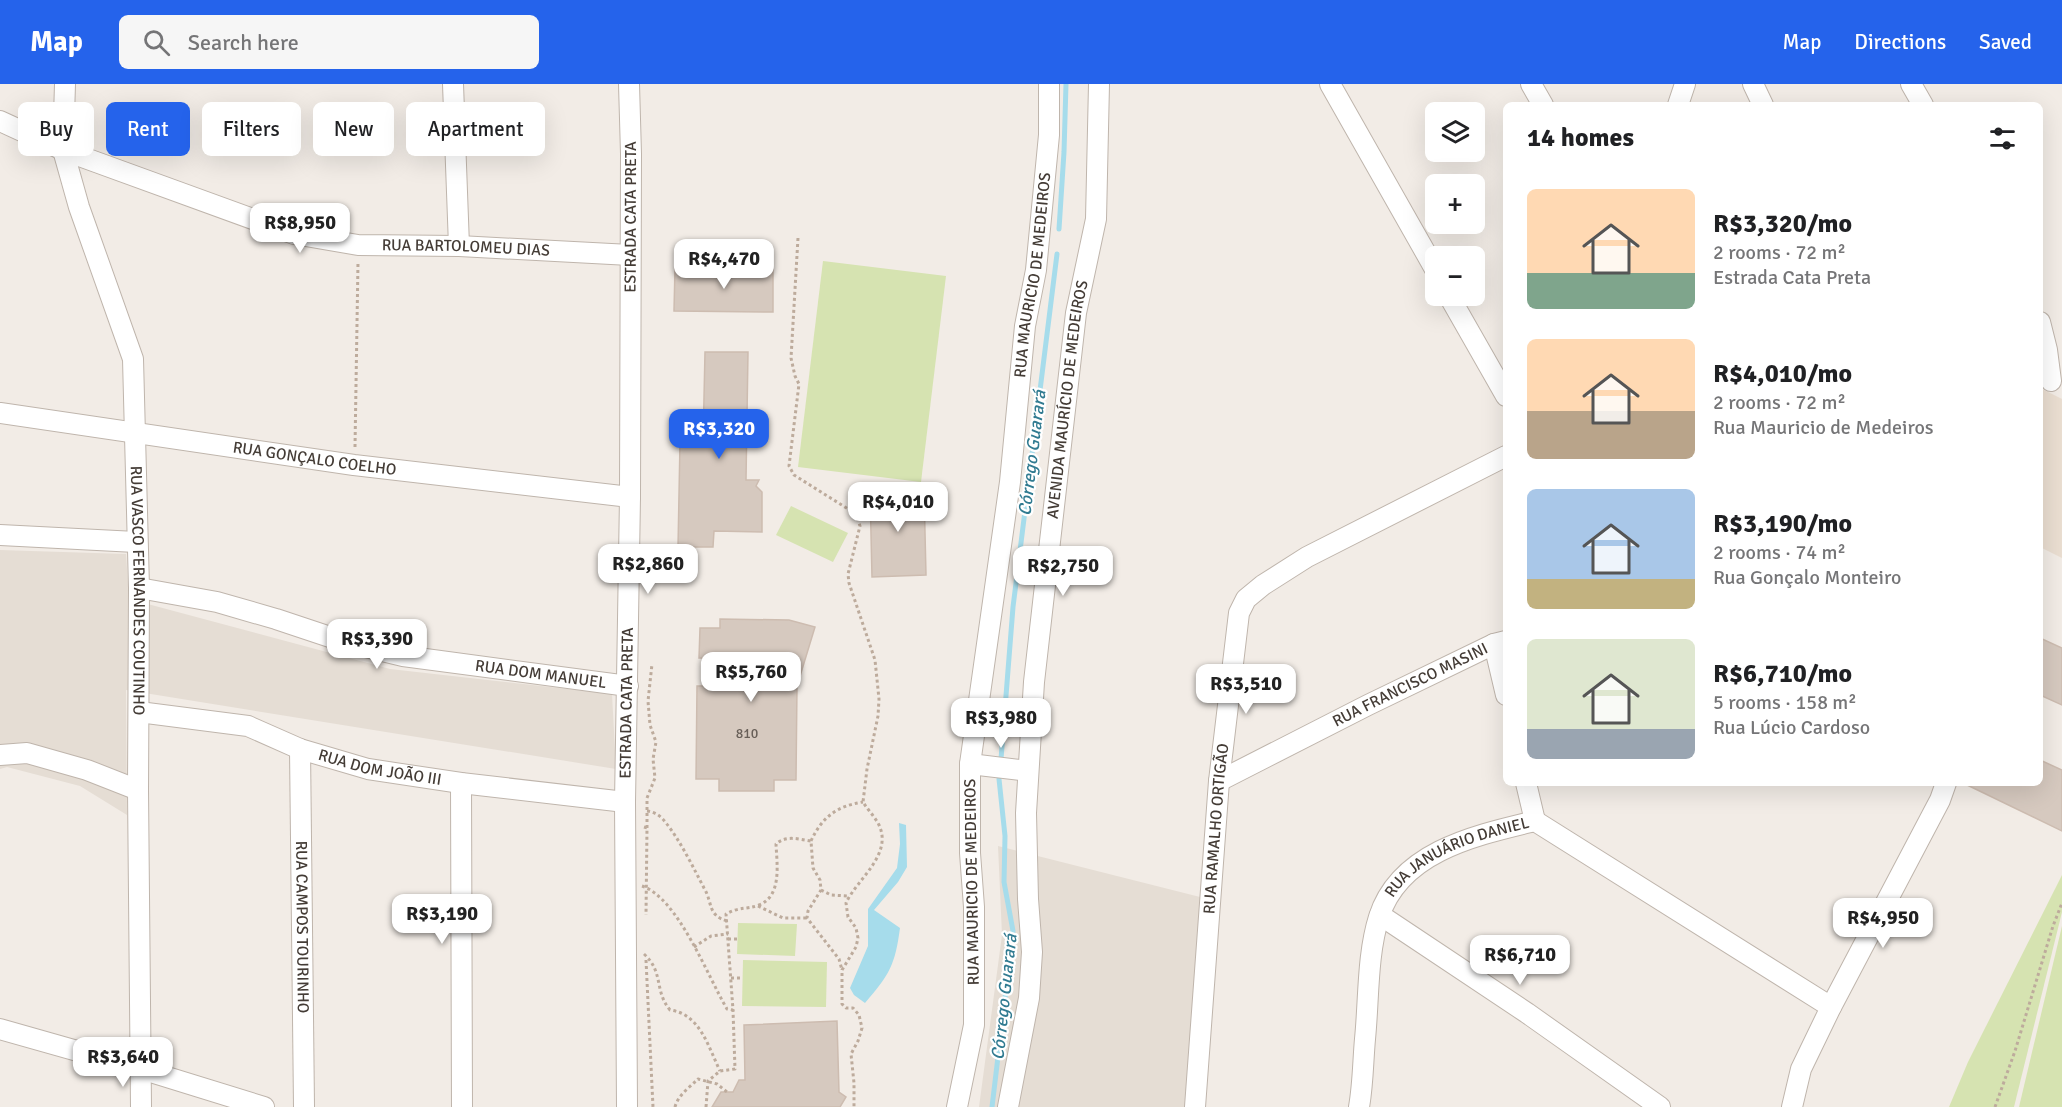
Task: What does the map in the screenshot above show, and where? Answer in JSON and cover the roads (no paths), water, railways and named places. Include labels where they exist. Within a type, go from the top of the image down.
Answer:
[{"type":"street","name":"RUA VASCO FERNANDES COUTINHO","points":[[64,102],[65,84]]},
{"type":"street","points":[[453,84],[459,246]]},
{"type":"street","name":"ESTRADA CATA PRETA","points":[[627,1107],[625,802],[630,497],[631,154],[629,84]]},
{"type":"street","name":"RUA MAURICIO DE MEDEIROS","points":[[957,1107],[974,1025],[974,907],[970,853],[970,764],[1010,482],[1025,326],[1036,270],[1049,135],[1049,84]]},
{"type":"street","name":"AVENIDA MAURÍCIO DE MEDEIROS","points":[[1008,1107],[1029,998],[1032,952],[1026,813],[1034,682],[1076,314],[1096,219],[1099,84]]},
{"type":"street","points":[[1330,84],[1425,252]]},
{"type":"street","points":[[1531,84],[1541,102]]},
{"type":"street","points":[[1679,102],[1685,84]]},
{"type":"street","points":[[1753,84],[1762,102]]},
{"type":"street","points":[[1911,84],[1921,102]]},
{"type":"street","name":"RUA BARTOLOMEU DIAS","points":[[0,122],[18,130]]},
{"type":"street","name":"RUA VASCO FERNANDES COUTINHO","points":[[65,156],[79,207],[133,359],[139,588],[141,1107]]},
{"type":"street","name":"RUA BARTOLOMEU DIAS","points":[[80,156],[294,234],[358,245],[459,246],[630,255]]},
{"type":"street","points":[[1455,306],[1503,391]]},
{"type":"street","points":[[2043,334],[2051,381]]},
{"type":"street","name":"RUA GONÇALO COELHO","points":[[0,413],[354,465],[630,497]]},
{"type":"street","name":"RUA RAMALHO ORTIGÃO","points":[[1195,1107],[1219,781],[1239,613],[1246,599],[1263,585],[1307,557],[1503,458]]},
{"type":"street","points":[[0,535],[136,542]]},
{"type":"street","name":"RUA DOM MANUEL","points":[[139,588],[217,602],[345,642],[403,656],[628,686]]},
{"type":"street","points":[[1500,642],[1503,668]]},
{"type":"street","name":"RUA FRANCISCO MASINI","points":[[1219,781],[1368,705],[1500,642]]},
{"type":"street","name":"RUA DOM JOÃO III","points":[[139,711],[248,726],[300,749],[368,769],[461,783],[625,802]]},
{"type":"street","name":"RUA CAMPOS TOURINHO","points":[[300,749],[304,1107]]},
{"type":"street","points":[[0,755],[27,753],[87,770],[138,790]]},
{"type":"street","points":[[970,764],[1028,771]]},
{"type":"street","points":[[461,783],[462,1107]]},
{"type":"street","points":[[1527,786],[1534,821]]},
{"type":"street","points":[[1792,1107],[1801,1069],[1831,1007],[1935,810],[1945,786]]},
{"type":"street","name":"RUA JANUÁRIO DANIEL","points":[[1362,1105],[1373,945],[1380,915],[1394,889],[1411,869],[1428,857],[1475,835],[1534,821],[1831,1007]]},
{"type":"street","points":[[1380,915],[1527,1012],[1636,1099],[1660,1107]]},
{"type":"street","points":[[0,1029],[264,1107]]},
{"type":"water","points":[[899,823],[906,825],[907,867],[898,882],[874,910],[900,928],[898,941],[890,968],[865,1003],[854,995],[850,988],[868,946],[868,909],[897,868],[900,844]]},
{"type":"waterway","name":"Córrego Guarará","points":[[1059,229],[1066,84]]},
{"type":"waterway","name":"Córrego Guarará","points":[[1001,759],[1013,607],[1057,254]]},
{"type":"waterway","name":"Córrego Guarará","points":[[992,1107],[1013,931],[1004,882],[1005,836],[999,779]]}]
